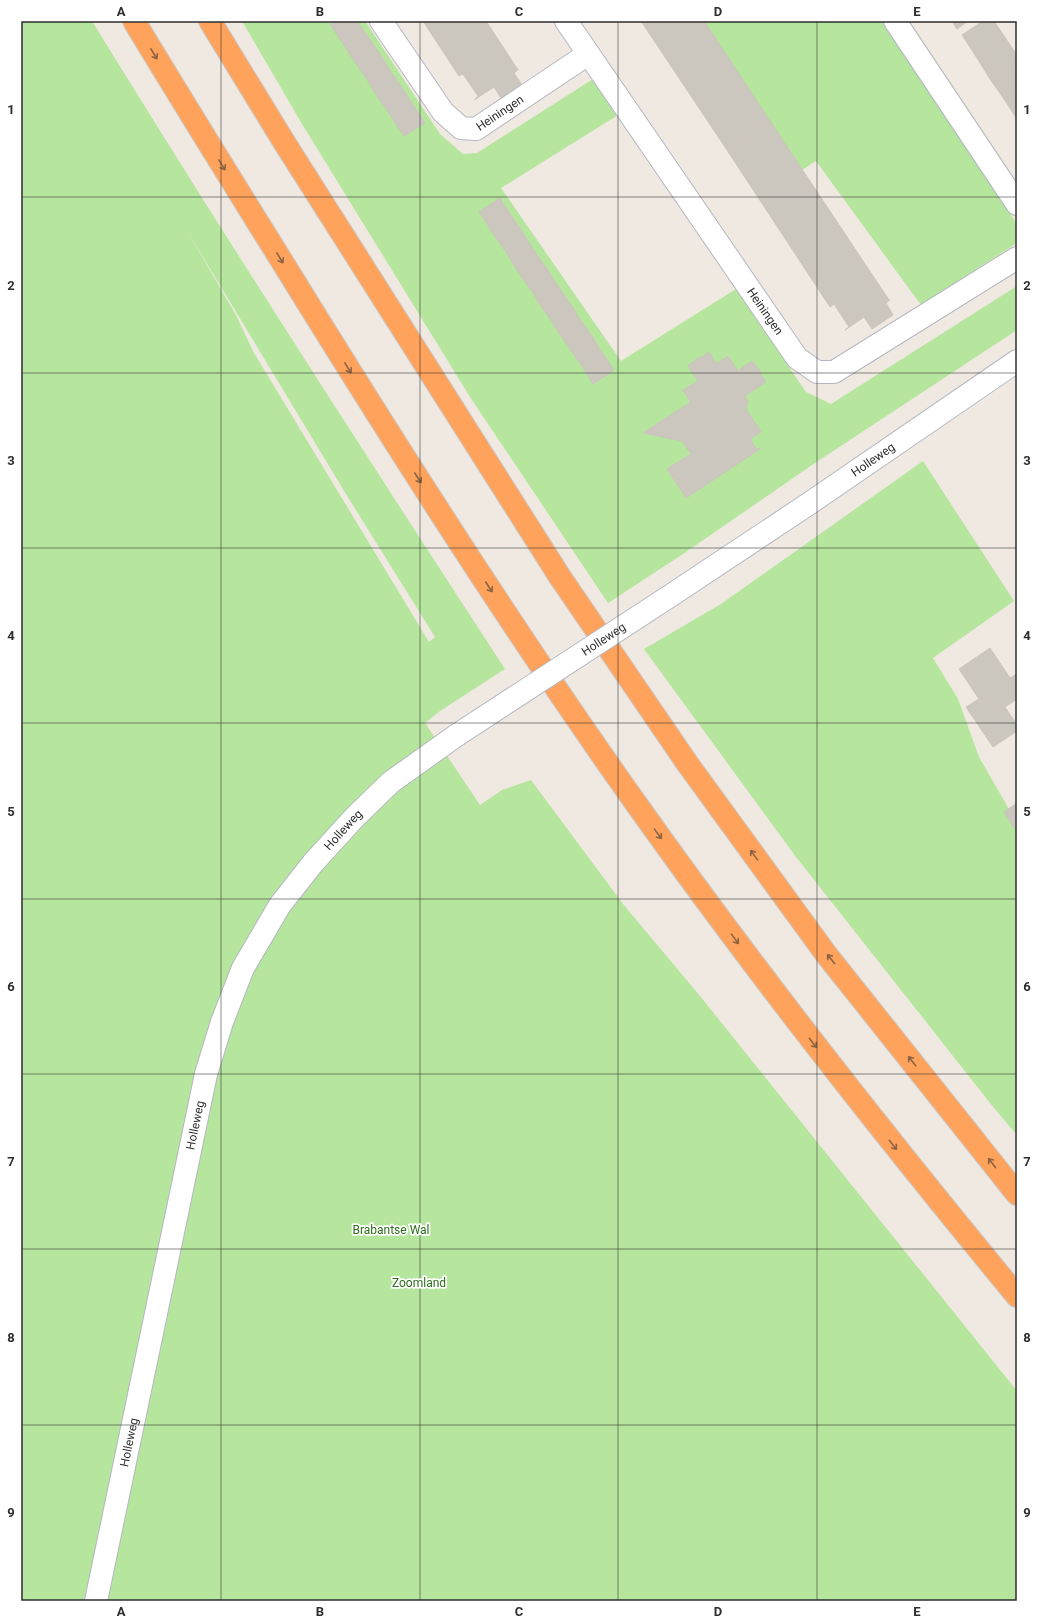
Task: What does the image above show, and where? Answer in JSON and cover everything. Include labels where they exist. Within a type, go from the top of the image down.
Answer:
[{"type":"highway","points":[[134,21],[396,444],[515,627],[635,802],[776,996],[915,1172],[1017,1296]]},
{"type":"highway","points":[[210,21],[288,148],[560,577],[687,763],[826,954],[1017,1194]]},
{"type":"street","name":"Heiningen","points":[[381,21],[444,112],[461,128],[476,129],[588,54]]},
{"type":"street","name":"Heiningen","points":[[566,21],[797,358],[817,372],[834,372],[1017,258]]},
{"type":"street","points":[[895,21],[1017,204]]},
{"type":"street","name":"Holleweg","points":[[96,1601],[206,1074],[222,1022],[243,968],[280,905],[312,862],[391,782],[457,735],[810,503],[1017,361]]},
{"type":"green space","name":"Brabantse Wal","points":[[21,21],[92,21],[296,346],[505,669],[440,711],[425,723],[480,805],[502,790],[531,780],[623,904],[700,996],[1017,1391],[1017,1601],[21,1601]],"holes":[[[186,229],[349,499],[435,637],[429,642],[254,353],[236,315]]]},
{"type":"green space","points":[[242,21],[365,21],[440,134],[463,154],[477,153],[593,79],[618,115],[501,188],[621,361],[736,289],[806,392],[831,404],[1017,286],[1017,330],[815,463],[683,554],[608,603],[470,397],[302,124]]},
{"type":"green space","points":[[701,21],[883,21],[1017,224],[1017,243],[921,305],[816,161],[802,170]]},
{"type":"green space","points":[[923,461],[1014,601],[933,658],[958,699],[979,757],[1017,823],[1017,1135],[994,1108],[796,857],[644,649],[721,604]]},
{"type":"building","points":[[335,21],[357,21],[337,35],[330,24]]},
{"type":"building","points":[[357,21],[364,31],[344,45],[337,35]]},
{"type":"building","points":[[423,21],[486,21],[518,70],[514,73],[522,85],[501,98],[494,87],[474,100],[478,96],[463,74],[459,76]]},
{"type":"building","points":[[641,21],[704,21],[770,121],[727,150]]},
{"type":"building","points":[[952,21],[968,21],[957,29]]},
{"type":"building","points":[[983,21],[994,21],[1006,39],[977,58],[962,35]]},
{"type":"building","points":[[364,31],[371,41],[350,55],[344,45]]},
{"type":"building","points":[[1006,39],[1017,55],[1017,62],[990,79],[977,58]]},
{"type":"building","points":[[371,41],[378,51],[357,65],[350,55]]},
{"type":"building","points":[[378,51],[385,62],[364,75],[357,65]]},
{"type":"building","points":[[385,62],[391,72],[371,86],[364,75]]},
{"type":"building","points":[[1017,62],[1017,91],[1004,99],[990,79]]},
{"type":"building","points":[[391,72],[398,82],[377,96],[371,86]]},
{"type":"building","points":[[398,82],[405,92],[384,106],[377,96]]},
{"type":"building","points":[[1017,91],[1017,119],[1004,99]]},
{"type":"building","points":[[405,92],[411,102],[391,116],[384,106]]},
{"type":"building","points":[[411,102],[418,112],[397,126],[391,116]]},
{"type":"building","points":[[418,112],[425,123],[404,136],[397,126]]},
{"type":"building","points":[[770,121],[890,300],[886,303],[893,315],[872,329],[864,317],[845,330],[849,327],[834,304],[830,307],[727,150]]},
{"type":"building","points":[[500,198],[506,208],[486,222],[479,212]]},
{"type":"building","points":[[506,208],[513,218],[492,232],[486,222]]},
{"type":"building","points":[[513,218],[520,228],[499,242],[492,232]]},
{"type":"building","points":[[520,228],[526,238],[506,252],[499,242]]},
{"type":"building","points":[[526,238],[533,249],[512,262],[506,252]]},
{"type":"building","points":[[533,249],[540,259],[519,273],[512,262]]},
{"type":"building","points":[[540,259],[547,269],[526,283],[519,273]]},
{"type":"building","points":[[547,269],[553,279],[533,293],[526,283]]},
{"type":"building","points":[[553,279],[560,289],[539,303],[533,293]]},
{"type":"building","points":[[560,289],[567,299],[546,313],[539,303]]},
{"type":"building","points":[[567,299],[574,309],[553,323],[546,313]]},
{"type":"building","points":[[574,309],[580,320],[559,333],[553,323]]},
{"type":"building","points":[[580,320],[587,329],[566,343],[559,333]]},
{"type":"building","points":[[587,329],[594,339],[573,353],[566,343]]},
{"type":"building","points":[[594,339],[600,350],[580,363],[573,353]]},
{"type":"building","points":[[600,350],[607,360],[587,374],[580,363]]},
{"type":"building","points":[[709,352],[716,364],[728,356],[738,371],[752,361],[761,372],[760,373],[766,382],[745,396],[748,401],[746,409],[761,432],[750,439],[757,450],[759,448],[760,449],[686,498],[667,469],[691,454],[682,441],[643,433],[691,402],[683,390],[698,381],[688,366],[699,357],[700,358]]},
{"type":"building","points":[[607,360],[614,370],[593,384],[587,374]]},
{"type":"building","points":[[990,648],[1010,678],[1017,674],[1017,699],[1005,707],[1017,725],[1017,731],[993,747],[966,707],[979,699],[959,669]]},
{"type":"building","points":[[1017,803],[1017,832],[1004,812]]},
{"type":"park label","name":"Zoomland","points":[[419,1283]]}]
